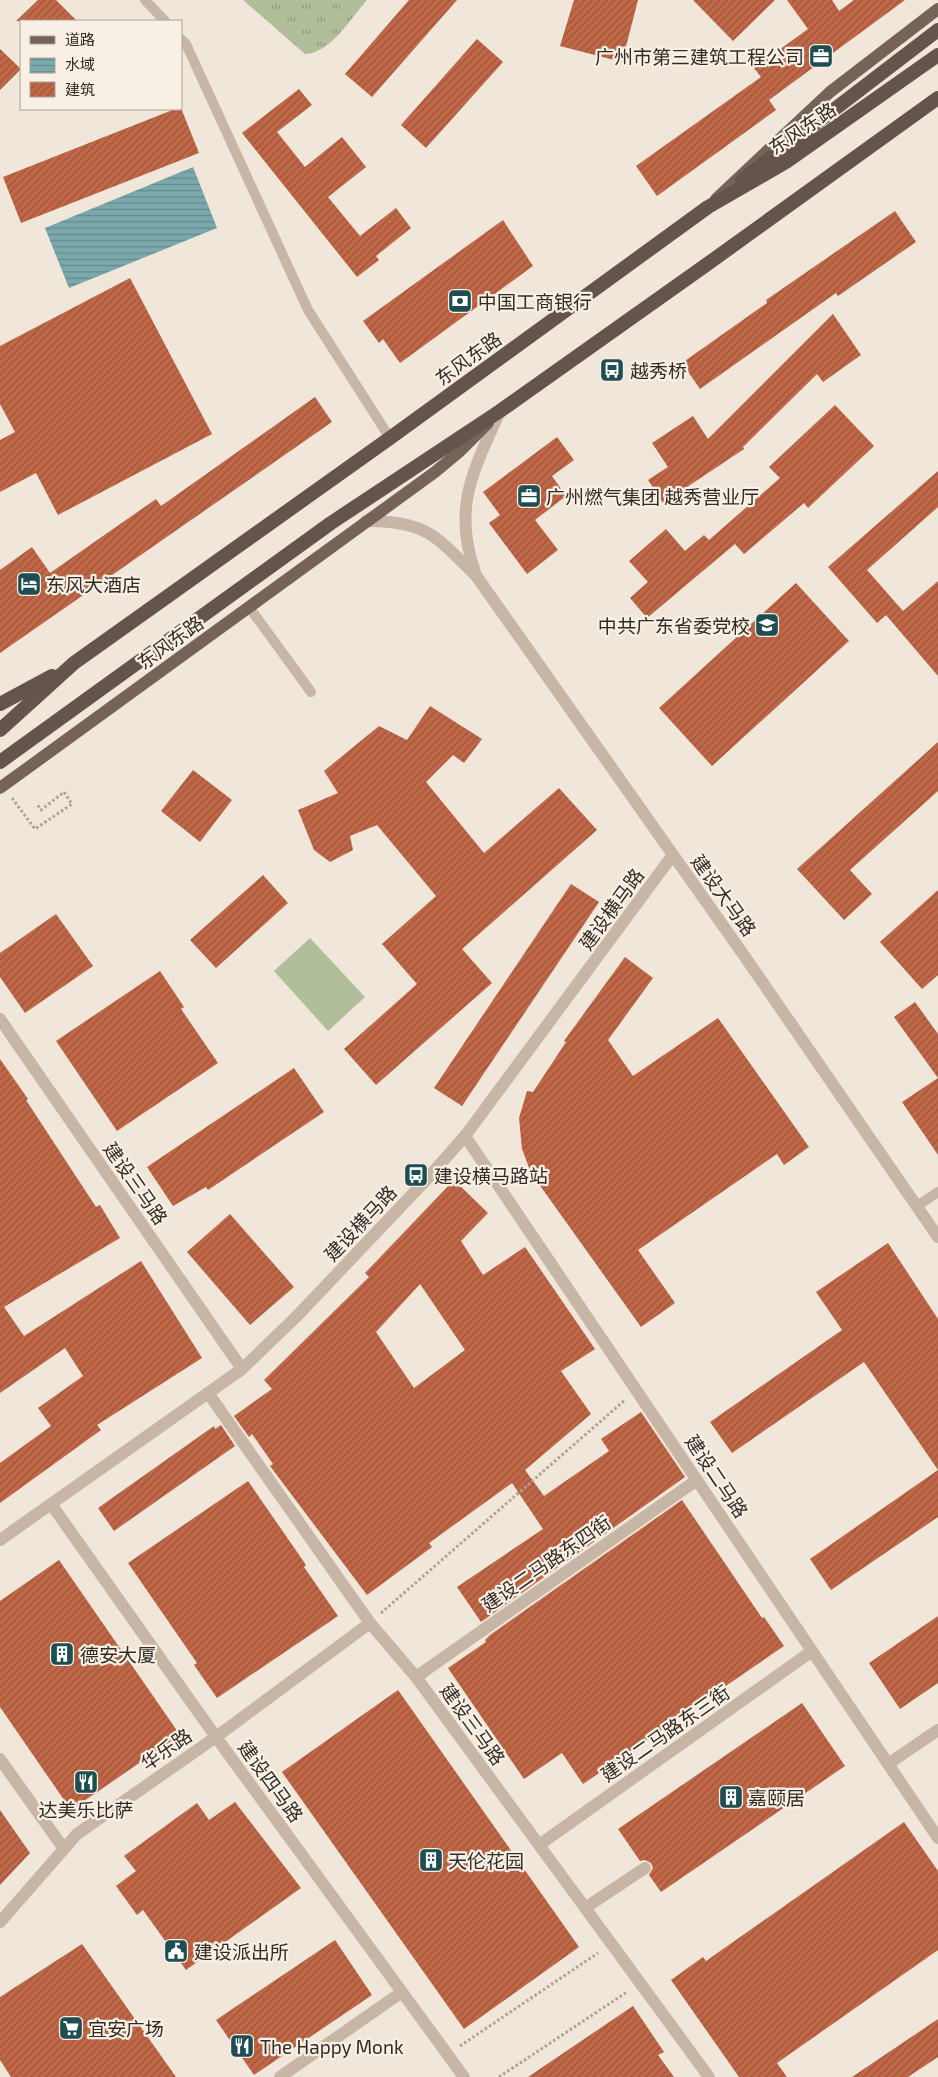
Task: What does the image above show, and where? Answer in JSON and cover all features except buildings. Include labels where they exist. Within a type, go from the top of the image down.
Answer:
[{"type":"highway","points":[[708,206],[938,30]]},
{"type":"highway","name":"东风东路","points":[[0,704],[74,663],[390,438],[708,206],[786,162],[938,54]]},
{"type":"highway","name":"东风东路","points":[[0,762],[331,523],[500,411],[938,98]]},
{"type":"highway","name":"东风东路","points":[[0,730],[74,663]]},
{"type":"main road","points":[[708,206],[830,92],[938,9]]},
{"type":"main road","name":"东风东路","points":[[0,788],[459,452],[500,411]]},
{"type":"street","points":[[477,577],[468,552],[465,506],[471,480],[500,411]]},
{"type":"street","points":[[366,521],[396,521],[414,525],[431,534],[477,577]]},
{"type":"street","name":"建设大马路","points":[[477,577],[672,856],[743,954],[938,1237]]},
{"type":"street","name":"建设横马路","points":[[0,1540],[242,1369],[303,1310],[465,1136],[672,856]]},
{"type":"street","name":"建设三马路","points":[[0,1019],[242,1369]]},
{"type":"street","name":"建设二马路","points":[[465,1136],[938,1838]]},
{"type":"street","name":"建设三马路","points":[[208,1393],[370,1624],[416,1678],[709,2077]]},
{"type":"street","name":"建设二马路东四街","points":[[416,1678],[697,1480]]},
{"type":"street","name":"建设四马路","points":[[51,1504],[216,1737],[464,2077]]},
{"type":"street","name":"华乐路","points":[[0,1922],[77,1834],[216,1737],[370,1624]]},
{"type":"street","name":"建设二马路东三街","points":[[539,1845],[812,1651]]},
{"type":"street","points":[[888,1764],[938,1730]]},
{"type":"street","points":[[0,1759],[64,1850]]},
{"type":"street","points":[[586,1908],[645,1868]]},
{"type":"street","points":[[280,2077],[402,1992]]},
{"type":"lane","points":[[145,0],[164,20]]},
{"type":"lane","points":[[182,40],[186,44],[308,310],[390,438]]},
{"type":"lane","points":[[249,607],[310,692]]},
{"type":"lane","points":[[916,1206],[938,1192]]},
{"type":"path","points":[[12,797],[35,829],[72,804],[64,792],[41,810],[37,804]]},
{"type":"path","points":[[370,1624],[636,1390]]},
{"type":"path","points":[[448,2054],[611,1944]]},
{"type":"path","points":[[499,2077],[640,1983]]},
{"type":"green space","points":[[243,0],[367,0],[332,41],[323,48],[305,54]]},
{"type":"green space","points":[[310,938],[365,997],[328,1031],[274,971]]},
{"type":"water","points":[[193,167],[217,228],[69,288],[45,228]]},
{"type":"place","name":"广州市第三建筑工程公司","points":[[821,56]]},
{"type":"place","name":"中国工商银行","points":[[460,301]]},
{"type":"place","name":"越秀桥","points":[[612,370]]},
{"type":"place","name":"广州燃气集团 越秀营业厅","points":[[529,496]]},
{"type":"place","name":"东风大酒店","points":[[29,584]]},
{"type":"place","name":"中共广东省委党校","points":[[767,625]]},
{"type":"place","name":"建设横马路站","points":[[416,1175]]},
{"type":"place","name":"德安大厦","points":[[62,1654]]},
{"type":"place","name":"达美乐比萨","points":[[86,1782]]},
{"type":"place","name":"嘉颐居","points":[[731,1797]]},
{"type":"place","name":"天伦花园","points":[[431,1860]]},
{"type":"place","name":"建设派出所","points":[[176,1951]]},
{"type":"place","name":"宜安广场","points":[[71,2028]]},
{"type":"place","name":"The Happy Monk","points":[[242,2046]]}]
